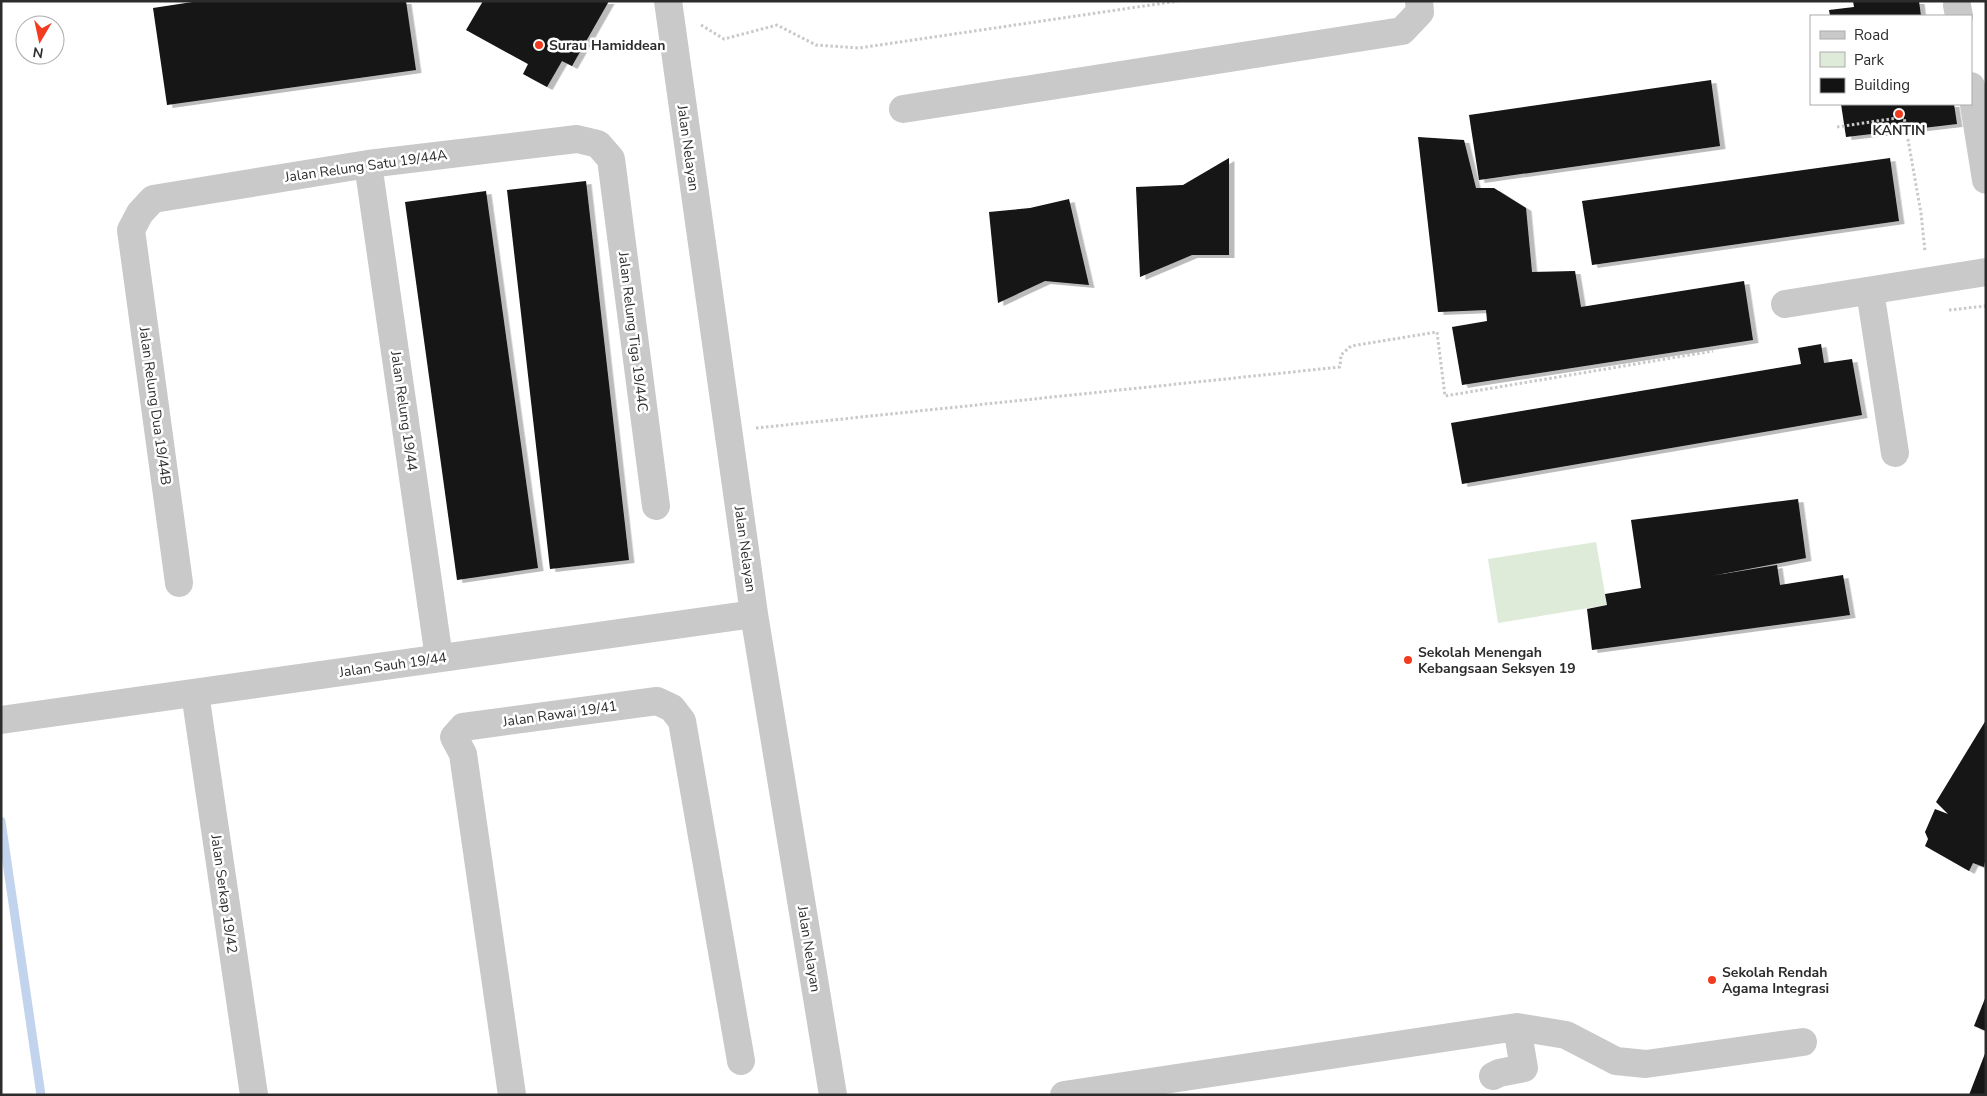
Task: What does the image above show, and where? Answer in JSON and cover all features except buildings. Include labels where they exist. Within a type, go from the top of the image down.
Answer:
[{"type":"street","points":[[903,109],[1402,31],[1420,12],[1419,1]]},
{"type":"street","name":"Jalan Nelayan","points":[[674,2],[728,432],[754,614],[833,1095]]},
{"type":"street","points":[[1972,92],[1986,180]]},
{"type":"street","name":"Jalan Relung Satu 19/44A","points":[[132,230],[140,213],[153,199],[368,164],[577,139],[598,144],[611,159]]},
{"type":"street","name":"Jalan Relung Tiga 19/44C","points":[[611,159],[656,506]]},
{"type":"street","name":"Jalan Relung 19/44","points":[[368,164],[440,658]]},
{"type":"street","name":"Jalan Relung Dua 19/44B","points":[[132,230],[179,583]]},
{"type":"street","points":[[1784,304],[1986,272]]},
{"type":"street","points":[[1870,291],[1895,453]]},
{"type":"street","name":"Jalan Sauh 19/44","points":[[1,720],[754,614]]},
{"type":"street","name":"Jalan Serkap 19/42","points":[[195,693],[254,1095]]},
{"type":"street","name":"Jalan Rawai 19/41","points":[[512,1095],[463,754],[454,737],[463,727],[657,701],[672,708],[682,721],[741,1061]]},
{"type":"street","points":[[1064,1095],[1517,1028],[1566,1035],[1616,1061],[1646,1064],[1803,1042]]},
{"type":"street","points":[[1493,1076],[1524,1068],[1517,1028]]},
{"type":"path","points":[[674,2],[724,39],[777,25],[816,45],[859,48],[1178,1]]},
{"type":"path","points":[[1837,127],[1904,117],[1921,213],[1928,282]]},
{"type":"path","points":[[728,432],[794,423],[1340,367],[1341,355],[1350,346],[1437,332],[1445,396],[1713,351]]},
{"type":"green space","points":[[1596,542],[1607,605],[1498,623],[1488,559]]},
{"type":"waterway","points":[[1,821],[41,1095]]},
{"type":"place","name":"Surau Hamiddean","points":[[539,45]]},
{"type":"place","name":"KANTIN","points":[[1899,114]]},
{"type":"place","name":"Sekolah Menengah Kebangsaan Seksyen 19","points":[[1408,660]]},
{"type":"place","name":"Sekolah Rendah Agama Integrasi","points":[[1712,980]]}]
